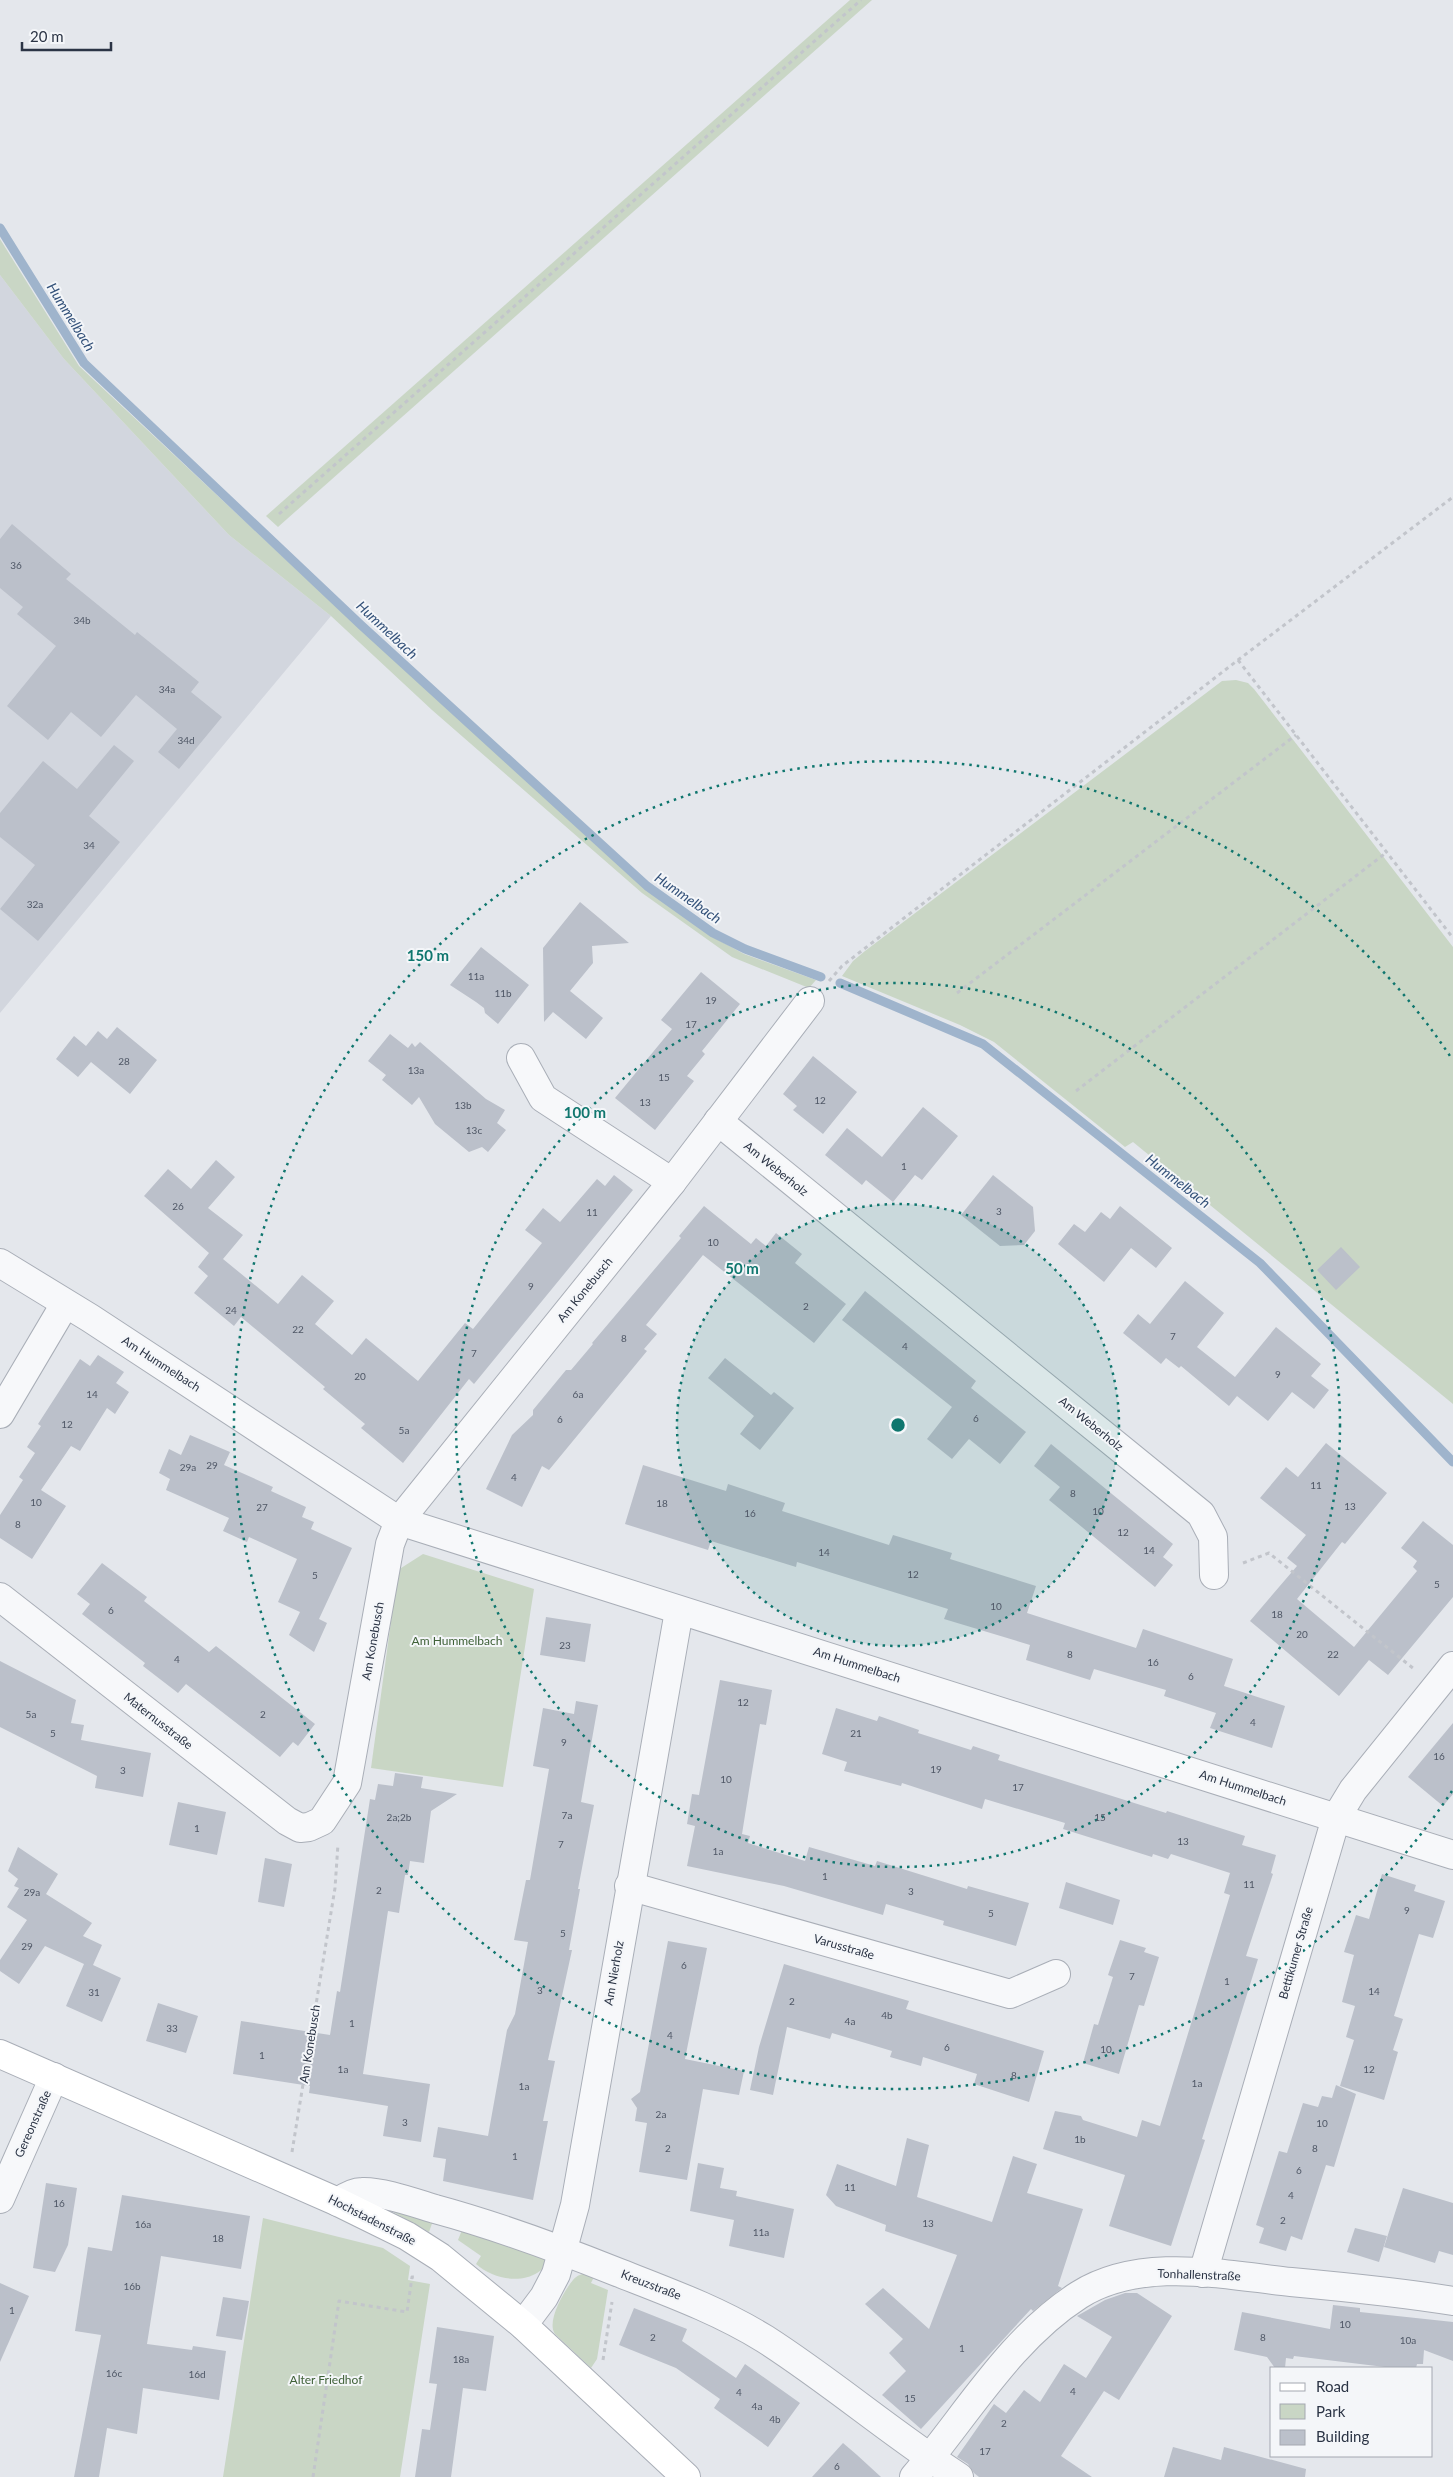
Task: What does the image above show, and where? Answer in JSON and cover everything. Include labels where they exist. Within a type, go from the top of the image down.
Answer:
[{"type":"main road","name":"Hochstadenstraße","points":[[0,2054],[338,2202],[407,2236],[440,2258],[523,2326],[686,2477]]},
{"type":"street","name":"Am Konebusch","points":[[322,1821],[347,1783],[390,1544],[399,1521],[672,1182],[817,994]]},
{"type":"street","points":[[521,1058],[543,1098],[672,1182]]},
{"type":"street","name":"Am Weberholz","points":[[718,1121],[1202,1514],[1213,1538],[1214,1575]]},
{"type":"street","name":"Am Hummelbach","points":[[0,1263],[90,1318],[399,1521],[1453,1855]]},
{"type":"street","points":[[0,1414],[65,1304]]},
{"type":"street","name":"Maternusstraße","points":[[0,1597],[287,1822],[300,1828],[309,1827],[322,1821]]},
{"type":"street","name":"Am Nierholz","points":[[523,2326],[544,2297],[556,2274],[574,2205],[679,1611]]},
{"type":"street","name":"Bettikumer Straße","points":[[1203,2273],[1336,1818],[1353,1790],[1445,1676]]},
{"type":"street","name":"Varusstraße","points":[[629,1886],[1010,1994],[1056,1974]]},
{"type":"street","name":"Gereonstraße","points":[[0,2199],[54,2077]]},
{"type":"street","name":"Kreuzstraße","points":[[338,2202],[349,2194],[362,2192],[398,2199],[498,2226],[564,2249],[712,2309],[764,2339],[850,2398],[922,2468],[959,2477]]},
{"type":"street","name":"Tonhallenstraße","points":[[922,2468],[1021,2345],[1041,2325],[1079,2295],[1095,2287],[1128,2276],[1173,2272],[1203,2273],[1397,2292],[1453,2301]]},
{"type":"path","points":[[279,514],[861,0]]},
{"type":"path","points":[[817,994],[842,966],[1238,660],[1453,497]]},
{"type":"path","points":[[1238,660],[1453,938]]},
{"type":"path","points":[[957,993],[1296,735]]},
{"type":"path","points":[[1076,1091],[1387,852]]},
{"type":"path","points":[[1214,1575],[1269,1553],[1445,1676]]},
{"type":"path","name":"Am Konebusch","points":[[288,2181],[335,1888],[338,1845],[322,1821]]},
{"type":"path","points":[[313,2477],[339,2301],[407,2312],[412,2277],[436,2280],[440,2258]]},
{"type":"path","points":[[597,2395],[617,2272]]},
{"type":"shaded area","points":[[0,275],[64,359],[229,535],[331,616],[0,1013]]},
{"type":"green space","points":[[850,0],[872,0],[278,527],[266,516]]},
{"type":"green space","points":[[0,239],[79,366],[359,628],[645,888],[711,936],[744,954],[816,980],[809,988],[732,957],[642,893],[432,710],[331,616],[229,535],[64,359],[0,275]]},
{"type":"green space","points":[[1236,680],[1248,683],[1254,689],[1453,947],[1453,1404],[1133,1142],[1125,1147],[994,1042],[960,1025],[842,976],[853,961],[865,951],[1222,681]]},
{"type":"green space","name":"Am Hummelbach","points":[[423,1554],[534,1589],[503,1787],[371,1768],[398,1570]]},
{"type":"green space","points":[[388,2209],[435,2215],[429,2232]]},
{"type":"green space","name":"Alter Friedhof","points":[[263,2218],[383,2248],[410,2266],[408,2280],[430,2284],[400,2477],[223,2477]]},
{"type":"green space","points":[[464,2225],[553,2252],[548,2263],[540,2271],[530,2276],[519,2279],[497,2276],[476,2264],[481,2256],[458,2240]]},
{"type":"green space","points":[[588,2273],[595,2275],[591,2283],[608,2290],[597,2359],[591,2368],[555,2334],[553,2329],[554,2315],[565,2291],[576,2277]]},
{"type":"building","points":[[12,524],[71,574],[66,579],[135,635],[137,632],[199,682],[191,692],[222,717],[179,769],[158,752],[177,729],[136,695],[101,737],[71,712],[48,740],[7,706],[56,646],[17,614],[23,607],[0,588],[0,539]]},
{"type":"building","points":[[114,745],[134,761],[89,816],[120,842],[38,941],[0,909],[35,865],[0,837],[0,813],[43,761],[77,789]]},
{"type":"building","points":[[580,902],[629,943],[592,946],[593,963],[570,991],[603,1018],[586,1039],[553,1012],[544,1022],[543,948]]},
{"type":"building","points":[[481,947],[529,985],[498,1024],[485,1013],[484,1008],[450,985]]},
{"type":"building","points":[[701,972],[740,1004],[702,1051],[705,1054],[687,1076],[694,1081],[655,1130],[615,1098],[672,1029],[661,1020]]},
{"type":"building","points":[[117,1027],[157,1060],[130,1094],[91,1062],[78,1077],[56,1059],[74,1036],[86,1046],[98,1031],[107,1039]]},
{"type":"building","points":[[390,1034],[408,1048],[412,1043],[415,1047],[420,1042],[486,1099],[505,1110],[497,1123],[506,1130],[488,1152],[482,1147],[469,1152],[435,1124],[419,1097],[412,1105],[382,1080],[386,1075],[368,1061]]},
{"type":"building","points":[[813,1056],[857,1092],[823,1134],[793,1110],[797,1106],[783,1094]]},
{"type":"building","points":[[923,1107],[958,1136],[922,1180],[915,1175],[893,1202],[866,1180],[862,1185],[825,1155],[847,1128],[882,1157]]},
{"type":"building","points":[[216,1160],[235,1177],[208,1208],[243,1235],[223,1259],[278,1304],[302,1275],[334,1301],[315,1324],[352,1355],[366,1338],[418,1381],[465,1323],[473,1329],[542,1243],[525,1230],[543,1208],[560,1222],[597,1179],[605,1186],[614,1175],[633,1190],[474,1384],[469,1379],[403,1463],[361,1428],[365,1424],[323,1389],[325,1387],[241,1317],[234,1326],[194,1293],[208,1276],[198,1267],[209,1253],[144,1196],[168,1169],[191,1189]]},
{"type":"building","points":[[993,1175],[1033,1207],[1035,1231],[1024,1245],[1000,1246],[961,1215]]},
{"type":"building","points":[[704,1206],[751,1244],[756,1238],[766,1246],[776,1233],[802,1254],[795,1263],[846,1304],[814,1343],[703,1255],[646,1325],[657,1334],[644,1349],[647,1351],[549,1470],[542,1466],[522,1507],[486,1489],[512,1435],[533,1415],[533,1410],[566,1370],[571,1370],[593,1344],[681,1238],[679,1236]]},
{"type":"building","points":[[1120,1206],[1172,1248],[1156,1268],[1131,1248],[1104,1282],[1058,1244],[1074,1224],[1085,1232],[1101,1212],[1110,1219]]},
{"type":"building","points":[[1341,1247],[1360,1267],[1336,1290],[1317,1270]]},
{"type":"building","points":[[1185,1281],[1224,1313],[1197,1347],[1235,1377],[1276,1327],[1321,1364],[1311,1376],[1329,1390],[1314,1409],[1292,1392],[1268,1421],[1237,1396],[1229,1406],[1181,1366],[1179,1368],[1166,1358],[1161,1364],[1123,1333],[1138,1314],[1150,1324]]},
{"type":"building","points":[[865,1291],[976,1381],[971,1388],[1026,1432],[1000,1464],[969,1439],[952,1459],[927,1439],[952,1407],[842,1320]]},
{"type":"building","points":[[98,1355],[124,1372],[116,1383],[129,1392],[115,1414],[107,1408],[80,1451],[71,1446],[41,1490],[66,1506],[32,1559],[0,1538],[0,1515],[23,1480],[19,1477],[35,1453],[27,1447],[41,1426],[38,1424],[80,1359],[90,1366]]},
{"type":"building","points":[[725,1358],[771,1395],[774,1392],[794,1408],[760,1450],[740,1434],[754,1416],[708,1378]]},
{"type":"building","points":[[190,1435],[230,1452],[224,1465],[273,1487],[271,1491],[306,1507],[302,1517],[314,1522],[311,1529],[352,1548],[319,1619],[327,1623],[314,1652],[289,1635],[300,1612],[278,1602],[297,1559],[249,1537],[247,1542],[223,1531],[229,1518],[166,1490],[170,1479],[159,1473],[169,1449],[181,1455]]},
{"type":"building","points":[[1326,1443],[1387,1493],[1345,1544],[1342,1542],[1297,1599],[1354,1647],[1417,1571],[1413,1567],[1417,1561],[1401,1548],[1423,1521],[1453,1545],[1453,1597],[1388,1675],[1369,1660],[1339,1696],[1250,1621],[1297,1566],[1287,1558],[1306,1535],[1260,1498],[1286,1467],[1298,1477]]},
{"type":"building","points":[[1051,1444],[1173,1544],[1163,1557],[1173,1565],[1155,1587],[1049,1500],[1060,1487],[1034,1466]]},
{"type":"building","points":[[643,1465],[726,1491],[728,1484],[785,1503],[782,1511],[889,1545],[893,1535],[952,1553],[950,1559],[1036,1586],[1027,1613],[1136,1648],[1143,1629],[1233,1659],[1224,1686],[1285,1706],[1272,1748],[1210,1728],[1216,1713],[1164,1696],[1166,1690],[1094,1669],[1090,1680],[1026,1660],[1030,1645],[944,1619],[948,1609],[797,1562],[796,1567],[711,1541],[708,1550],[625,1524]]},
{"type":"building","points":[[102,1563],[147,1597],[144,1601],[209,1652],[216,1646],[315,1724],[298,1746],[293,1742],[280,1757],[186,1684],[178,1693],[143,1666],[145,1663],[82,1614],[90,1604],[77,1594]]},
{"type":"building","points":[[546,1617],[591,1624],[585,1662],[540,1655]]},
{"type":"building","points":[[0,1661],[76,1700],[71,1723],[84,1725],[81,1740],[151,1753],[143,1797],[95,1788],[97,1776],[0,1727]]},
{"type":"building","points":[[720,1680],[772,1690],[766,1725],[760,1724],[742,1834],[750,1836],[748,1843],[805,1861],[809,1847],[875,1866],[877,1861],[967,1889],[968,1886],[1029,1903],[1016,1946],[943,1925],[944,1921],[886,1904],[883,1915],[784,1886],[687,1866],[695,1826],[687,1824],[692,1794],[699,1795]]},
{"type":"building","points":[[576,1701],[598,1705],[581,1802],[594,1805],[578,1889],[580,1889],[569,1950],[572,1950],[548,2060],[555,2061],[543,2121],[548,2121],[533,2200],[443,2181],[446,2159],[433,2157],[438,2127],[488,2136],[507,2030],[515,2014],[528,1942],[514,1940],[526,1880],[530,1880],[549,1769],[533,1766],[543,1708],[574,1714]]},
{"type":"building","points":[[836,1708],[877,1721],[879,1716],[919,1730],[918,1733],[971,1750],[973,1746],[1000,1755],[998,1760],[1245,1836],[1242,1845],[1276,1855],[1271,1873],[1273,1874],[1246,1956],[1258,1959],[1202,2139],[1205,2140],[1171,2246],[1109,2226],[1125,2175],[1043,2149],[1055,2111],[1081,2116],[1083,2120],[1137,2137],[1142,2120],[1160,2126],[1230,1895],[1224,1893],[1230,1873],[1171,1854],[1168,1859],[1153,1854],[1152,1857],[1063,1829],[1065,1823],[985,1799],[982,1809],[902,1783],[901,1786],[844,1771],[847,1762],[822,1754]]},
{"type":"building","points":[[1453,1723],[1453,1794],[1443,1806],[1408,1777]]},
{"type":"building","points":[[395,1773],[423,1777],[421,1788],[457,1794],[431,1811],[424,1863],[410,1861],[408,1875],[405,1875],[399,1913],[388,1911],[363,2074],[430,2084],[421,2142],[383,2136],[388,2106],[309,2093],[310,2086],[233,2074],[241,2021],[330,2035],[337,1991],[340,1992],[370,1799],[375,1800],[378,1784],[393,1786]]},
{"type":"building","points":[[178,1802],[226,1812],[217,1855],[169,1845]]},
{"type":"building","points":[[18,1847],[58,1874],[46,1894],[92,1923],[83,1936],[102,1945],[93,1965],[121,1978],[102,2022],[66,2006],[84,1964],[45,1946],[19,1984],[0,1971],[0,1960],[27,1920],[7,1907],[19,1888],[14,1886],[18,1879],[8,1871]]},
{"type":"building","points":[[265,1858],[292,1864],[284,1907],[258,1902]]},
{"type":"building","points":[[1382,1874],[1416,1885],[1414,1891],[1445,1901],[1433,1938],[1419,1934],[1394,2016],[1403,2019],[1393,2050],[1398,2052],[1384,2100],[1340,2086],[1354,2040],[1346,2037],[1355,2006],[1342,2002],[1354,1955],[1344,1952],[1356,1915],[1369,1919]]},
{"type":"building","points":[[1066,1882],[1120,1900],[1113,1925],[1059,1908]]},
{"type":"building","points":[[1120,1940],[1146,1948],[1144,1952],[1159,1957],[1144,2006],[1139,2005],[1119,2074],[1083,2063],[1094,2024],[1098,2025],[1113,1977],[1108,1975]]},
{"type":"building","points":[[668,1941],[707,1948],[685,2059],[744,2071],[739,2095],[703,2089],[687,2180],[639,2172],[647,2123],[635,2121],[637,2108],[631,2099],[640,2092]]},
{"type":"building","points":[[784,1964],[909,2001],[906,2009],[1044,2051],[1029,2102],[974,2084],[977,2074],[923,2057],[921,2066],[890,2057],[892,2051],[832,2033],[830,2039],[787,2027],[773,2095],[750,2090],[759,2047]]},
{"type":"building","points":[[158,2003],[198,2016],[186,2053],[146,2041]]},
{"type":"building","points":[[1336,2085],[1356,2094],[1334,2167],[1326,2165],[1302,2240],[1291,2236],[1286,2251],[1259,2243],[1264,2228],[1256,2225],[1279,2151],[1287,2153],[1303,2103],[1318,2107],[1322,2096],[1332,2098]]},
{"type":"building","points":[[907,2138],[929,2145],[917,2197],[992,2222],[1013,2156],[1037,2164],[1027,2193],[1083,2209],[1058,2286],[1062,2288],[1033,2311],[1031,2309],[921,2429],[882,2395],[906,2371],[889,2353],[903,2339],[865,2304],[883,2288],[929,2329],[957,2255],[885,2231],[886,2225],[836,2206],[826,2195],[837,2164],[896,2186]]},
{"type":"building","points":[[698,2163],[724,2168],[720,2188],[737,2191],[736,2196],[794,2209],[784,2258],[729,2246],[734,2220],[690,2211]]},
{"type":"building","points":[[46,2183],[77,2188],[68,2245],[55,2272],[33,2268]]},
{"type":"building","points":[[1403,2188],[1453,2203],[1453,2255],[1439,2251],[1435,2263],[1384,2247]]},
{"type":"building","points":[[122,2195],[250,2216],[241,2269],[161,2256],[147,2344],[192,2350],[193,2346],[226,2351],[219,2400],[143,2388],[137,2434],[107,2428],[99,2477],[74,2477],[101,2335],[75,2331],[88,2247],[112,2251]]},
{"type":"building","points":[[1355,2228],[1387,2236],[1379,2262],[1347,2252]]},
{"type":"building","points":[[0,2283],[29,2296],[0,2362]]},
{"type":"building","points":[[1125,2293],[1137,2293],[1172,2316],[1119,2400],[1104,2391],[1061,2456],[1092,2477],[979,2477],[974,2473],[968,2464],[957,2457],[994,2404],[1006,2413],[1024,2390],[1040,2402],[1064,2364],[1086,2378],[1112,2337],[1077,2316],[1105,2300]]},
{"type":"building","points":[[223,2297],[249,2301],[242,2340],[216,2336]]},
{"type":"building","points":[[1333,2305],[1360,2308],[1360,2312],[1453,2322],[1453,2361],[1424,2350],[1423,2364],[1417,2364],[1416,2367],[1385,2367],[1294,2356],[1293,2359],[1286,2358],[1285,2367],[1274,2367],[1267,2357],[1234,2350],[1242,2312],[1330,2329]]},
{"type":"building","points":[[634,2308],[687,2329],[682,2341],[736,2378],[745,2364],[800,2403],[768,2447],[714,2408],[720,2399],[676,2368],[619,2345]]},
{"type":"building","points":[[437,2327],[494,2336],[486,2391],[463,2388],[451,2477],[415,2477],[422,2429],[430,2430],[437,2384],[429,2383]]},
{"type":"building","points":[[843,2443],[857,2455],[881,2477],[812,2477]]},
{"type":"building","points":[[1173,2447],[1221,2460],[1224,2447],[1306,2469],[1305,2477],[1164,2477]]},
{"type":"waterway","name":"Hummelbach","points":[[0,228],[84,363],[361,625],[647,886],[713,933],[745,949],[821,977]]},
{"type":"waterway","name":"Hummelbach","points":[[840,983],[983,1044],[1260,1263],[1453,1462]]}]
